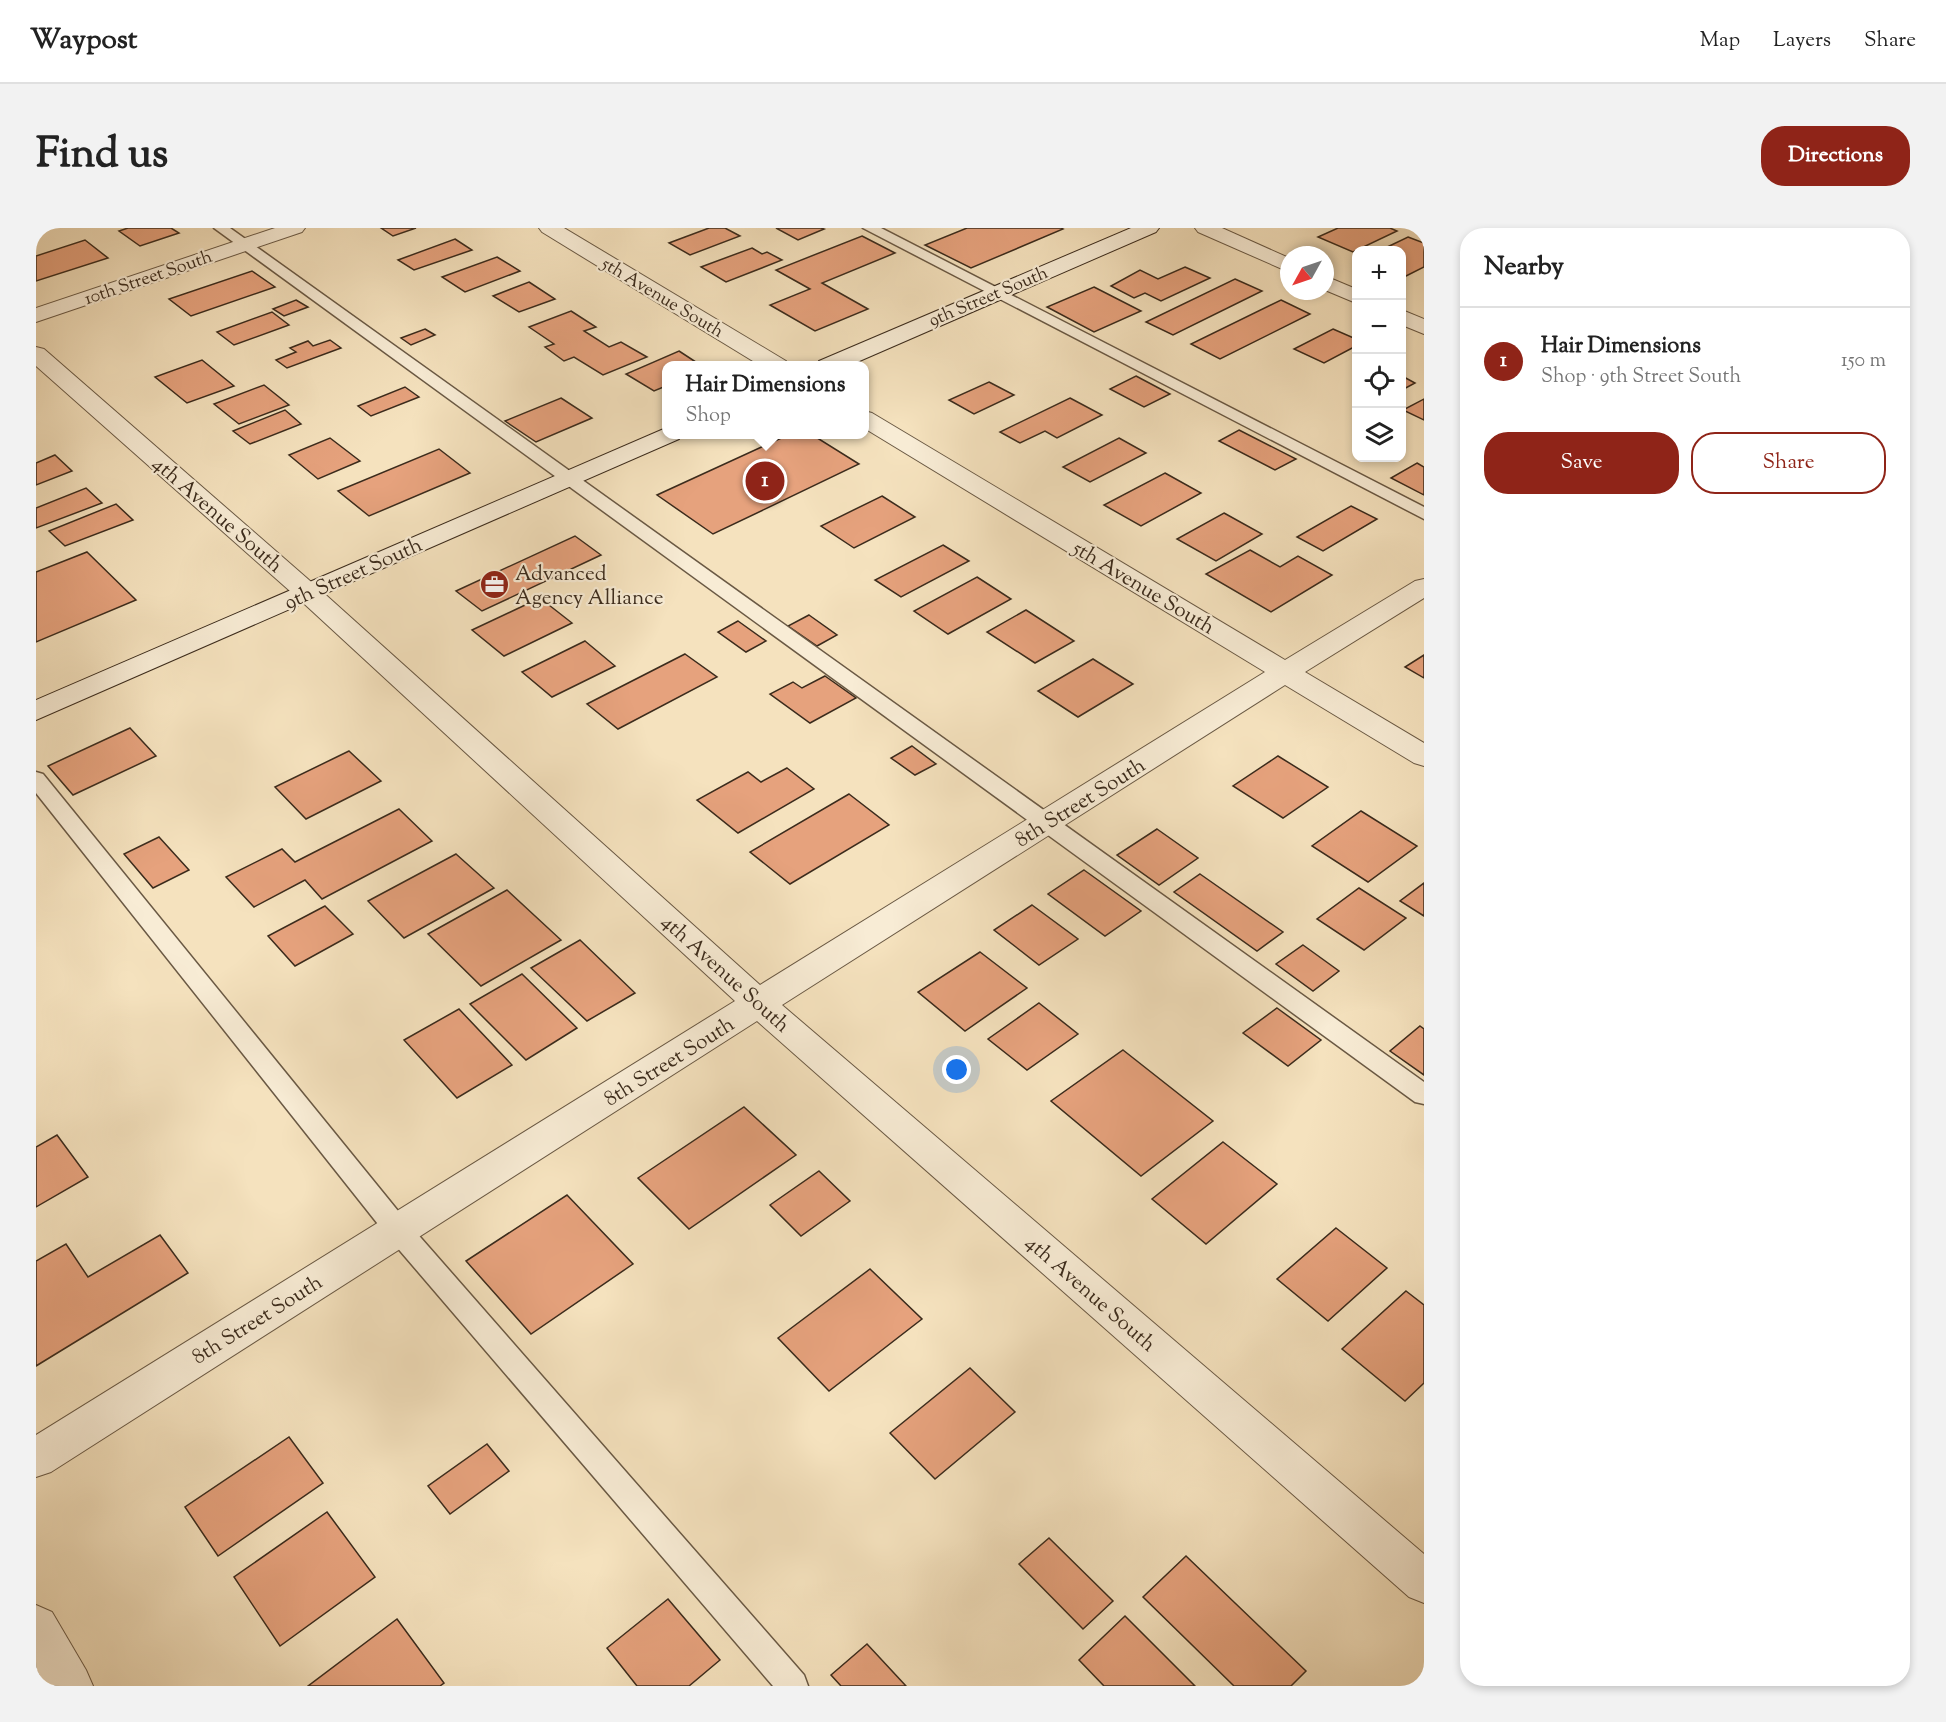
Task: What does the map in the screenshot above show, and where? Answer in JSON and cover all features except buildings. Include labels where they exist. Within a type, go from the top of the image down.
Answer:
[{"type":"street","name":"10th Street South","points":[[36,315],[295,228]]},
{"type":"street","name":"5th Avenue South","points":[[549,228],[770,361]]},
{"type":"street","name":"9th Street South","points":[[838,361],[1149,228]]},
{"type":"street","points":[[1205,228],[1280,262]]},
{"type":"street","points":[[1334,286],[1352,295]]},
{"type":"street","points":[[1406,319],[1424,327]]},
{"type":"street","name":"4th Avenue South","points":[[36,354],[308,593],[759,1004],[1424,1582]]},
{"type":"street","name":"5th Avenue South","points":[[869,421],[1424,756]]},
{"type":"street","name":"9th Street South","points":[[36,711],[662,438]]},
{"type":"street","name":"8th Street South","points":[[36,1458],[1285,672],[1424,588]]},
{"type":"street","points":[[36,1628],[69,1686]]},
{"type":"lane","points":[[221,228],[571,478],[1424,1095]]},
{"type":"lane","points":[[870,228],[1424,514]]},
{"type":"lane","points":[[36,779],[398,1230],[793,1686]]},
{"type":"place","name":"Hair Dimensions","points":[[765,481]]},
{"type":"place","name":"Advanced Agency Alliance","points":[[494,585]]}]
